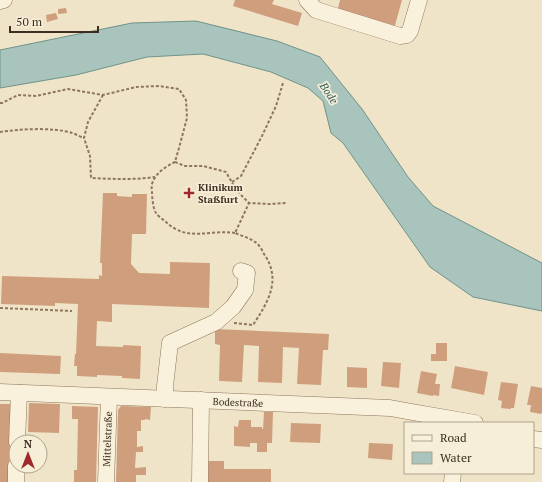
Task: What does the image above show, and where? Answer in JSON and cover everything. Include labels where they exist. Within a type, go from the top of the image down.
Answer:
[{"type":"street","points":[[0,1],[4,0]]},
{"type":"street","points":[[307,0],[316,10],[400,36],[407,36],[410,31],[419,0]]},
{"type":"street","points":[[165,399],[170,343],[216,322],[232,307],[245,290],[247,273],[241,271]]},
{"type":"street","name":"Bodestraße","points":[[0,392],[390,408],[465,422]]},
{"type":"street","points":[[17,434],[19,393]]},
{"type":"street","name":"Mittelstraße","points":[[106,482],[109,397]]},
{"type":"street","points":[[200,482],[201,400]]},
{"type":"path","points":[[232,182],[241,176],[276,106],[284,83]]},
{"type":"path","points":[[0,102],[2,103],[18,95],[36,96],[68,89],[103,95],[136,87],[159,86],[179,89],[186,100],[187,118],[175,162]]},
{"type":"path","points":[[103,95],[88,122],[84,138],[90,156],[91,178],[120,180],[155,177]]},
{"type":"path","points":[[0,132],[32,129],[53,130],[72,133],[84,138]]},
{"type":"path","points":[[235,233],[225,231],[210,234],[186,234],[170,226],[155,212],[151,187],[155,177],[165,166],[175,162],[185,166],[203,166],[226,172],[242,196],[249,203],[287,203]]},
{"type":"path","points":[[0,308],[72,311]]},
{"type":"water","name":"Bode","points":[[196,21],[277,41],[320,57],[362,109],[408,177],[433,206],[542,263],[542,311],[473,297],[430,267],[343,143],[331,133],[323,101],[308,88],[271,72],[203,54],[147,57],[76,75],[0,88],[0,50],[132,23]]},
{"type":"building","points":[[235,0],[274,0],[272,4],[302,13],[298,26],[233,6]]},
{"type":"building","points":[[340,0],[402,0],[394,29],[337,12]]},
{"type":"building","points":[[66,8],[67,13],[58,14],[58,9]]},
{"type":"building","points":[[56,13],[58,19],[47,22],[46,15]]},
{"type":"building","points":[[103,193],[117,193],[117,196],[132,197],[132,194],[147,194],[146,234],[132,234],[131,264],[139,273],[170,274],[170,262],[210,263],[209,308],[112,304],[112,322],[97,321],[96,346],[141,346],[140,379],[122,378],[122,376],[77,376],[77,366],[74,366],[76,354],[78,304],[55,303],[55,306],[1,304],[2,276],[99,279],[99,275],[102,276],[102,263],[100,263]]},
{"type":"building","points":[[215,329],[329,334],[328,350],[323,350],[321,385],[297,384],[299,348],[283,347],[282,383],[258,382],[259,346],[244,345],[242,382],[219,381],[220,345],[215,344]]},
{"type":"building","points":[[436,343],[447,343],[447,361],[431,361],[431,354],[436,354]]},
{"type":"building","points":[[0,353],[61,356],[60,374],[0,372]]},
{"type":"building","points":[[383,362],[401,363],[399,388],[381,386]]},
{"type":"building","points":[[455,366],[488,372],[484,395],[451,388]]},
{"type":"building","points":[[347,367],[367,368],[367,388],[347,387]]},
{"type":"building","points":[[421,371],[437,374],[435,384],[440,384],[439,396],[417,393]]},
{"type":"building","points":[[501,382],[518,384],[514,408],[501,408],[502,401],[498,400]]},
{"type":"building","points":[[531,386],[542,388],[541,414],[530,412],[531,405],[527,405]]},
{"type":"building","points":[[29,403],[60,404],[59,433],[28,432]]},
{"type":"building","points":[[0,404],[11,404],[10,434],[8,434],[9,482],[0,482]]},
{"type":"building","points":[[72,406],[98,407],[96,482],[74,482],[74,470],[77,470],[78,419],[72,419]]},
{"type":"building","points":[[121,406],[151,407],[150,420],[141,420],[141,431],[137,431],[137,447],[143,446],[143,452],[136,452],[135,468],[146,467],[146,475],[136,475],[136,482],[116,482],[118,410]]},
{"type":"building","points":[[264,412],[273,412],[272,443],[267,443],[267,452],[257,452],[257,443],[250,443],[250,447],[234,446],[234,426],[238,427],[239,420],[251,420],[251,427],[262,427],[263,429]]},
{"type":"building","points":[[291,423],[321,424],[320,443],[290,442]]},
{"type":"building","points":[[369,443],[393,444],[392,460],[368,458]]},
{"type":"building","points":[[205,461],[224,461],[224,469],[271,469],[271,482],[205,482]]},
{"type":"place","name":"Klinikum Staßfurt","points":[[189,193]]}]
